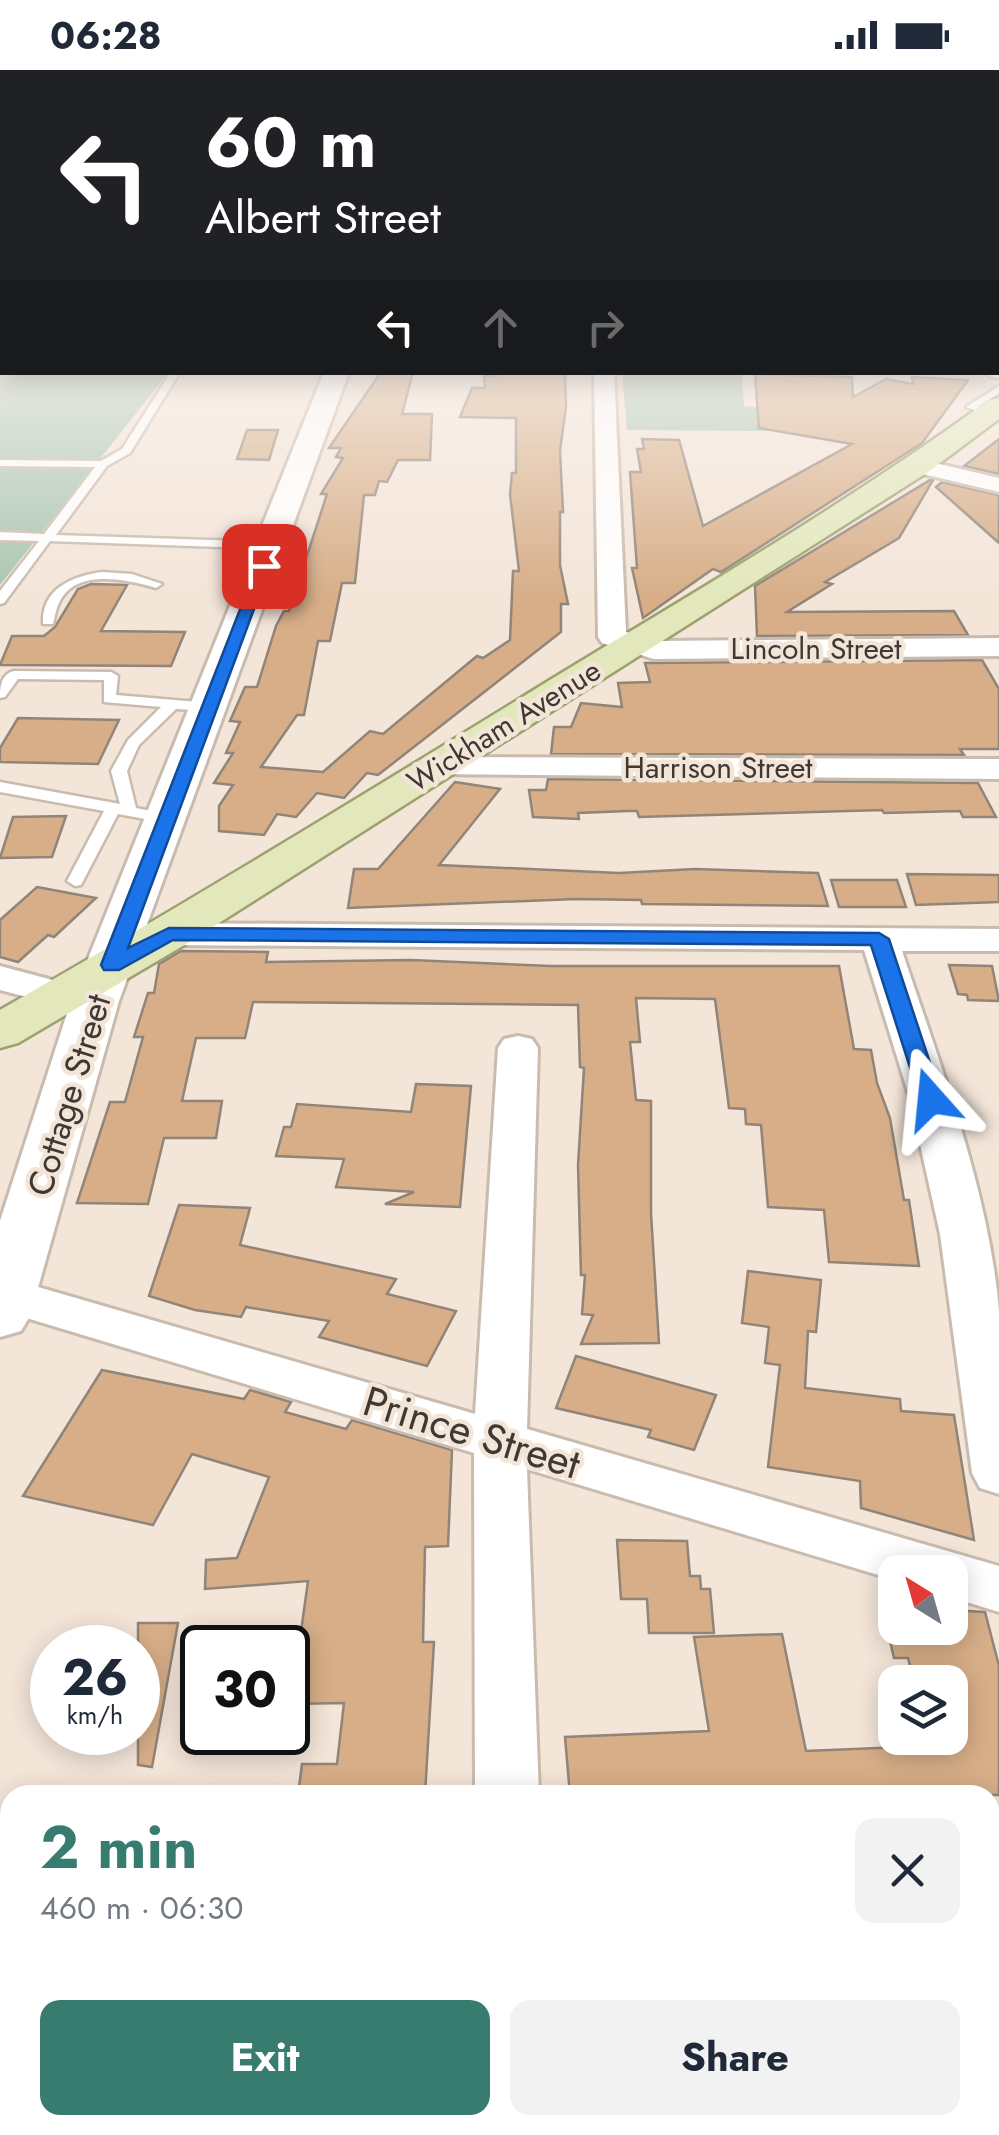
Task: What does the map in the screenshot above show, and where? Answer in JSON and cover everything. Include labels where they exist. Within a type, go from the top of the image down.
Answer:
[{"type":"main road","name":"Wickham Avenue","points":[[0,1032],[169,934],[918,466],[995,403]]},
{"type":"street","name":"Cottage Street","points":[[2,1301],[95,1002],[112,965],[137,813],[271,546],[325,403]]},
{"type":"street","points":[[605,403],[612,637],[634,645]]},
{"type":"street","points":[[918,466],[999,485]]},
{"type":"street","name":"Lincoln Street","points":[[634,645],[654,650],[999,647]]},
{"type":"street","name":"Harrison Street","points":[[437,767],[999,768]]},
{"type":"street","points":[[169,934],[999,940]]},
{"type":"street","points":[[879,939],[931,1099],[988,1320],[999,1473]]},
{"type":"street","points":[[0,978],[62,994]]},
{"type":"street","points":[[507,1785],[500,1440],[518,1048]]},
{"type":"street","name":"Prince Street","points":[[2,1301],[500,1440],[887,1555]]},
{"type":"street","name":"Prince Street","points":[[968,1579],[999,1589]]},
{"type":"lane","points":[[0,600],[103,464],[126,451],[156,403]]},
{"type":"lane","points":[[0,463],[103,464]]},
{"type":"lane","points":[[0,536],[271,546]]},
{"type":"lane","points":[[48,622],[55,598],[80,581],[113,576],[156,584]]},
{"type":"lane","points":[[0,694],[14,674],[111,676],[109,700],[191,706]]},
{"type":"lane","points":[[137,813],[119,770],[132,742],[191,706]]},
{"type":"lane","points":[[0,787],[137,813]]},
{"type":"lane","points":[[75,880],[137,813]]},
{"type":"green space","points":[[0,403],[144,403],[0,585]]},
{"type":"green space","points":[[625,403],[744,403],[764,408],[768,431],[627,430]]},
{"type":"building","points":[[360,403],[405,403],[402,414],[432,414],[430,460],[398,460],[387,482],[379,481],[375,495],[364,495],[355,583],[342,583],[330,641],[318,641],[304,715],[297,715],[261,767],[323,772],[370,731],[383,734],[477,656],[483,658],[510,640],[513,571],[519,571],[510,494],[512,473],[516,473],[516,418],[460,417],[466,403],[566,403],[560,450],[560,565],[568,604],[561,604],[561,632],[378,775],[367,773],[344,798],[317,793],[296,817],[277,814],[264,835],[219,831],[219,806],[233,785],[214,783],[233,753],[226,753],[240,722],[230,721],[245,687],[257,687],[276,626],[284,611],[289,611],[327,494],[321,494],[343,458],[336,457],[341,448],[329,448]]},
{"type":"building","points":[[757,403],[951,403],[922,443],[721,572],[713,569],[643,618],[632,568],[637,568],[630,472],[641,472],[637,449],[644,449],[642,439],[679,440],[703,526],[852,444],[759,428]]},
{"type":"building","points":[[247,430],[278,430],[269,460],[237,459]]},
{"type":"building","points":[[999,439],[999,474],[964,466]]},
{"type":"building","points":[[930,480],[899,538],[825,582],[832,584],[787,612],[954,611],[968,635],[757,636],[755,586]]},
{"type":"building","points":[[942,482],[999,495],[999,543],[936,487]]},
{"type":"building","points":[[91,584],[127,585],[101,631],[185,632],[171,666],[0,665],[12,636],[44,636],[55,627],[78,589]]},
{"type":"building","points":[[982,660],[999,689],[999,749],[960,749],[964,755],[551,754],[554,727],[571,727],[581,703],[622,707],[618,683],[650,682],[645,663]]},
{"type":"building","points":[[18,718],[119,720],[98,764],[0,762],[0,748]]},
{"type":"building","points":[[548,779],[978,783],[996,817],[963,817],[960,811],[882,810],[639,817],[637,811],[628,811],[578,813],[579,819],[533,817],[529,790],[546,790]]},
{"type":"building","points":[[455,782],[500,789],[439,865],[619,873],[695,869],[818,873],[828,906],[642,904],[641,900],[576,899],[348,908],[354,869],[378,869]]},
{"type":"building","points":[[66,816],[52,857],[0,858],[13,817]]},
{"type":"building","points":[[907,874],[999,875],[999,902],[916,905]]},
{"type":"building","points":[[831,880],[897,880],[906,907],[839,907]]},
{"type":"building","points":[[37,887],[96,898],[54,937],[48,935],[18,962],[0,957],[0,920]]},
{"type":"building","points":[[181,951],[268,952],[266,962],[411,960],[550,966],[839,966],[854,1049],[871,1050],[877,1083],[890,1118],[919,1266],[829,1262],[824,1210],[768,1207],[761,1125],[746,1124],[745,1109],[729,1108],[715,999],[636,998],[640,1042],[630,1042],[636,1100],[651,1101],[651,1213],[659,1343],[581,1344],[593,1315],[582,1314],[585,1275],[581,1275],[578,1165],[584,1068],[580,1067],[578,1005],[253,1002],[245,1038],[196,1038],[182,1101],[222,1101],[216,1138],[164,1138],[148,1204],[77,1203],[110,1102],[125,1102],[143,1037],[134,1037],[148,993],[154,993],[159,964]]},
{"type":"building","points":[[949,965],[992,966],[999,1001],[968,1000],[967,995],[958,994]]},
{"type":"building","points":[[416,1084],[471,1086],[460,1207],[385,1204],[414,1192],[336,1187],[344,1159],[276,1156],[284,1127],[291,1127],[297,1104],[411,1112]]},
{"type":"building","points":[[179,1205],[250,1208],[240,1245],[396,1279],[387,1294],[456,1311],[427,1366],[319,1337],[329,1321],[246,1307],[241,1317],[195,1310],[149,1296]]},
{"type":"building","points":[[748,1271],[821,1280],[816,1332],[808,1331],[805,1388],[900,1399],[901,1411],[954,1415],[974,1540],[861,1508],[860,1481],[768,1467],[780,1365],[765,1363],[769,1327],[742,1323]]},
{"type":"building","points":[[576,1356],[716,1395],[694,1450],[648,1437],[651,1430],[556,1408]]},
{"type":"building","points":[[102,1370],[244,1399],[250,1390],[291,1402],[285,1412],[346,1429],[352,1420],[452,1450],[448,1546],[425,1547],[423,1642],[434,1642],[426,1785],[299,1785],[302,1764],[337,1764],[344,1703],[310,1704],[310,1625],[302,1625],[308,1581],[205,1589],[206,1560],[237,1558],[269,1477],[192,1454],[153,1525],[23,1496]]},
{"type":"building","points":[[617,1540],[687,1541],[690,1576],[700,1576],[701,1589],[710,1589],[714,1633],[649,1633],[647,1599],[621,1599]]},
{"type":"building","points":[[968,1611],[985,1612],[999,1666],[999,1785],[569,1785],[565,1737],[709,1731],[694,1637],[782,1634],[806,1751],[878,1748],[878,1755],[968,1755],[968,1665],[910,1665],[908,1658],[894,1658],[891,1645],[968,1645]]},
{"type":"building","points":[[178,1623],[160,1723],[160,1625],[138,1625]]},
{"type":"building","points":[[138,1755],[154,1755],[152,1767],[138,1765]]},
{"type":"route","points":[[264,566],[112,965],[169,934],[879,939],[931,1099]]}]
